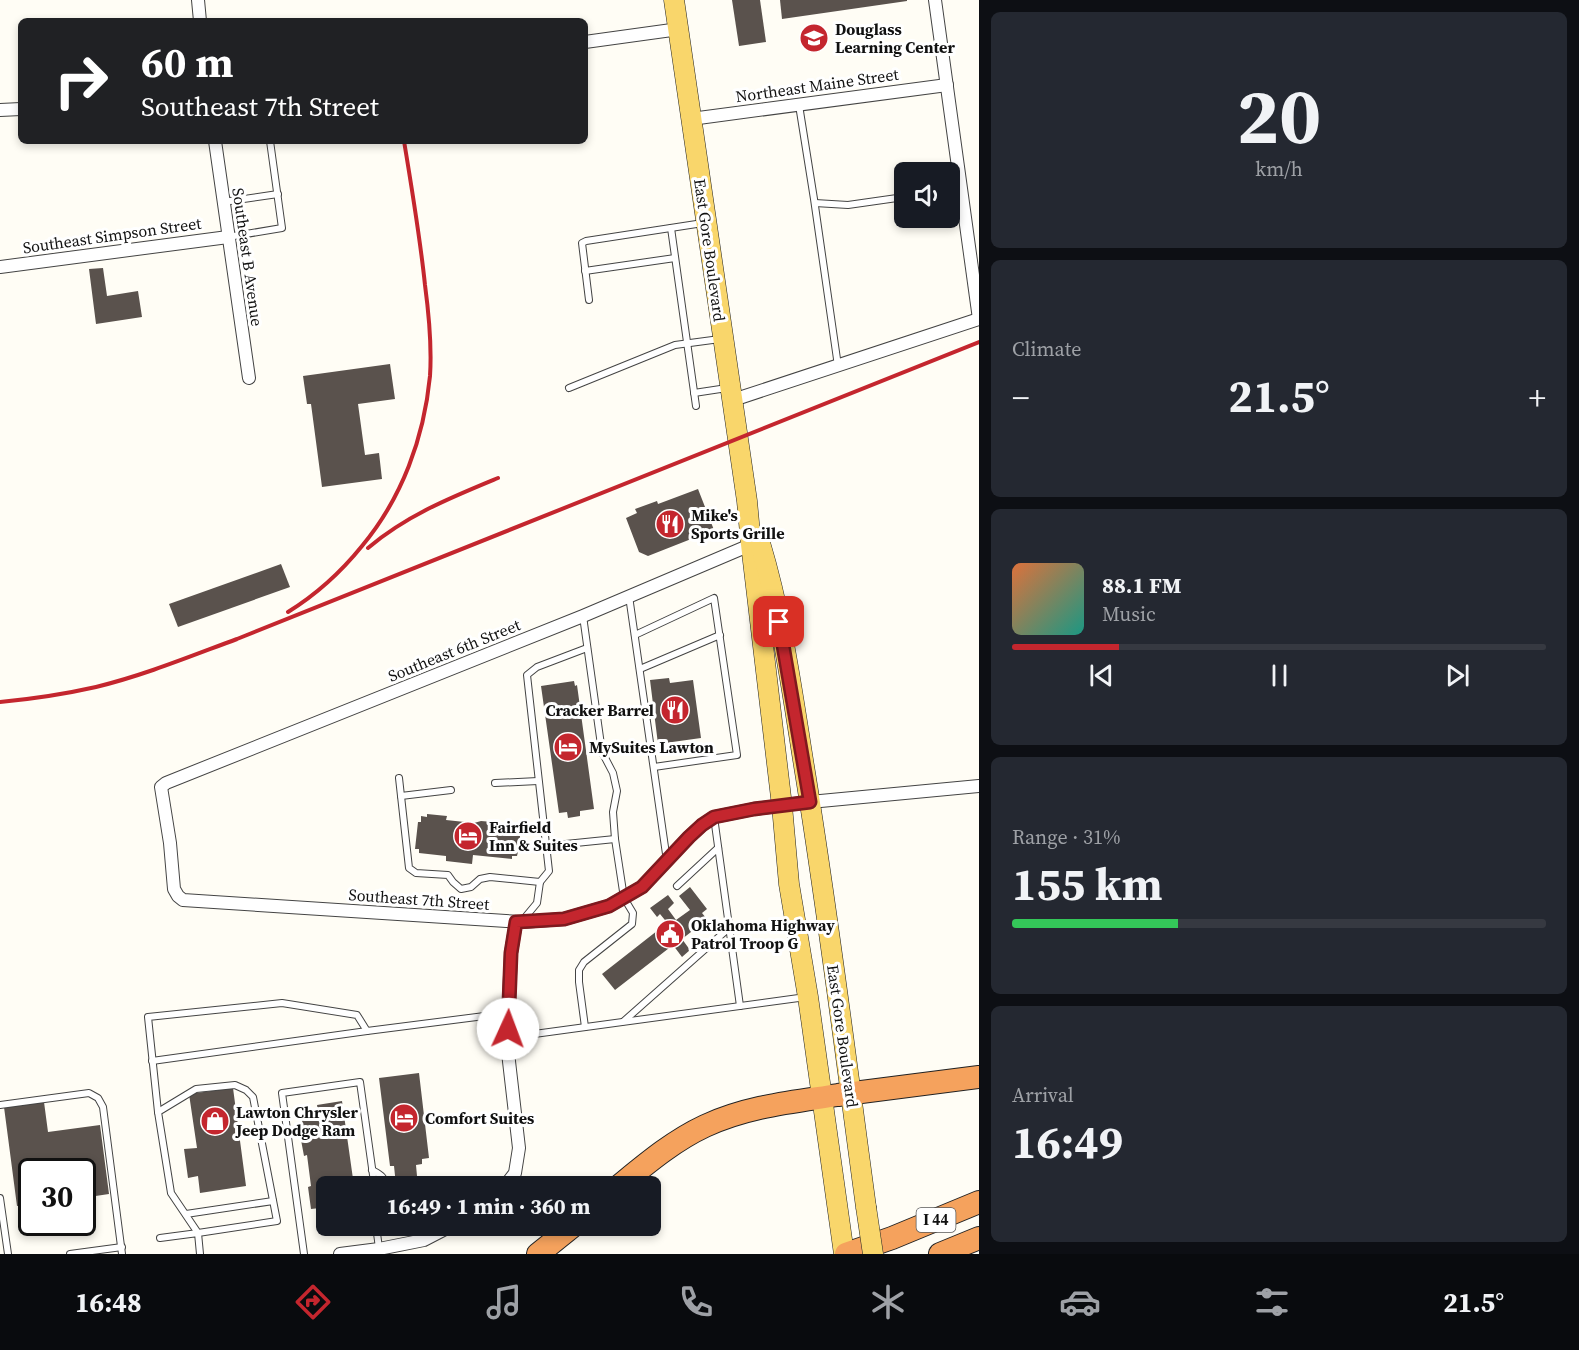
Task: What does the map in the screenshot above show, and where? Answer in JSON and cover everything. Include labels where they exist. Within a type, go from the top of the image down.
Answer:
[{"type":"highway","points":[[632,1176],[660,1154],[703,1127],[747,1110],[979,1077]]},
{"type":"highway","name":"I 44","points":[[845,1254],[892,1238],[979,1202]]},
{"type":"highway","points":[[538,1254],[560,1236]]},
{"type":"highway","name":"I 44","points":[[940,1254],[979,1238]]},
{"type":"main road","name":"East Gore Boulevard","points":[[675,0],[731,394],[755,542],[789,884],[808,997],[845,1254]]},
{"type":"main road","name":"East Gore Boulevard","points":[[755,542],[772,582],[794,702],[873,1254]]},
{"type":"main road","points":[[808,997],[837,993]]},
{"type":"street","points":[[198,0],[200,18]]},
{"type":"street","points":[[935,0],[947,85],[953,162]]},
{"type":"street","points":[[588,42],[679,30]]},
{"type":"street","name":"Northeast Maine Street","points":[[691,119],[947,85]]},
{"type":"street","points":[[0,110],[18,109]]},
{"type":"street","name":"Southeast B Avenue","points":[[217,144],[223,202],[249,378]]},
{"type":"street","points":[[731,394],[838,366],[979,319],[960,217]]},
{"type":"street","name":"Southeast Simpson Street","points":[[0,267],[228,237]]},
{"type":"street","name":"Southeast 6th Street","points":[[174,889],[170,843],[161,787],[166,783],[583,616],[755,542]]},
{"type":"street","name":"Southeast 7th Street","points":[[174,889],[183,900],[518,922],[564,919],[609,906],[642,887],[702,825],[714,817],[733,812],[810,802],[979,786]]},
{"type":"street","points":[[513,1176],[519,1148],[507,1044],[511,953],[518,922]]},
{"type":"street","points":[[340,1254],[379,1249],[424,1240],[432,1236]]},
{"type":"lane","points":[[799,104],[838,366]]},
{"type":"lane","points":[[228,237],[282,228],[270,144]]},
{"type":"lane","points":[[223,202],[278,194]]},
{"type":"lane","points":[[815,203],[848,205],[894,198]]},
{"type":"lane","points":[[589,300],[582,243],[706,223]]},
{"type":"lane","points":[[671,228],[696,406]]},
{"type":"lane","points":[[585,271],[675,258]]},
{"type":"lane","points":[[569,388],[675,345],[723,338]]},
{"type":"lane","points":[[694,393],[731,394]]},
{"type":"lane","points":[[629,596],[667,861]]},
{"type":"lane","points":[[635,635],[714,598],[737,755],[654,767]]},
{"type":"lane","points":[[583,616],[602,752],[613,773],[617,791],[614,812],[615,839],[624,898],[633,914],[632,924],[584,962],[579,970],[585,1027]]},
{"type":"lane","points":[[640,669],[720,635]]},
{"type":"lane","points":[[518,922],[537,903],[540,882],[549,871],[527,675],[537,667],[587,648]]},
{"type":"lane","points":[[399,778],[409,868],[416,873],[447,875],[461,889],[471,887],[480,879],[490,877],[540,882]]},
{"type":"lane","points":[[495,783],[538,781]]},
{"type":"lane","points":[[401,796],[451,790]]},
{"type":"lane","points":[[714,817],[740,1006]]},
{"type":"lane","points":[[546,846],[615,839]]},
{"type":"lane","points":[[677,886],[718,848]]},
{"type":"lane","points":[[623,1022],[729,927]]},
{"type":"lane","points":[[527,1035],[808,997]]},
{"type":"lane","points":[[200,1254],[198,1233],[171,1193],[158,1112],[148,1017],[282,1003],[357,1015],[367,1031]]},
{"type":"lane","points":[[152,1061],[508,1013]]},
{"type":"lane","points":[[304,1254],[282,1093],[360,1082],[373,1173],[380,1176]]},
{"type":"lane","points":[[158,1112],[196,1089],[235,1085],[246,1090],[253,1097],[277,1221],[160,1238]]},
{"type":"lane","points":[[0,1105],[90,1093],[98,1098],[103,1107],[122,1251],[70,1254]]},
{"type":"lane","points":[[0,1198],[3,1242],[8,1254]]},
{"type":"lane","points":[[186,1214],[273,1201]]},
{"type":"lane","points":[[377,1236],[379,1249]]},
{"type":"building","points":[[732,0],[760,0],[766,42],[739,46]]},
{"type":"building","points":[[780,0],[907,0],[907,1],[782,19]]},
{"type":"building","points":[[103,268],[107,296],[138,291],[142,317],[96,324],[89,269]]},
{"type":"building","points":[[390,364],[395,399],[358,404],[365,455],[379,453],[382,479],[322,487],[311,404],[307,404],[303,376]]},
{"type":"building","name":"Mike's Sports Grille","points":[[698,489],[714,530],[648,556],[639,552],[626,518],[637,513],[635,509],[657,501],[658,504]]},
{"type":"building","points":[[281,564],[290,587],[178,627],[169,604]]},
{"type":"building","name":"Cracker Barrel","points":[[669,678],[670,683],[693,680],[701,738],[658,744],[650,680]]},
{"type":"building","name":"MySuites Lawton","points":[[574,681],[575,686],[577,685],[594,809],[580,811],[580,816],[568,818],[567,812],[559,813],[541,686]]},
{"type":"building","name":"Fairfield Inn & Suites","points":[[427,814],[447,816],[446,820],[515,824],[514,829],[520,830],[517,856],[512,856],[512,859],[473,855],[472,864],[446,861],[446,856],[419,853],[419,849],[415,849],[418,822],[421,822],[421,816],[427,817]]},
{"type":"building","name":"Oklahoma Highway Patrol Troop G","points":[[690,887],[707,909],[702,913],[710,923],[703,928],[700,925],[682,939],[690,950],[682,957],[673,945],[615,990],[602,974],[662,927],[663,929],[669,925],[660,914],[657,917],[650,908],[668,895],[674,903],[668,909],[676,920],[690,910],[679,896]]},
{"type":"building","name":"Comfort Suites","points":[[419,1073],[429,1158],[422,1159],[422,1164],[416,1165],[417,1176],[395,1176],[394,1166],[390,1166],[379,1078]]},
{"type":"building","name":"Lawton Chrysler Jeep Dodge Ram","points":[[233,1088],[246,1186],[200,1193],[198,1176],[188,1178],[184,1149],[197,1148],[189,1094]]},
{"type":"building","points":[[342,1101],[353,1176],[316,1176],[316,1208],[311,1209],[307,1155],[304,1156],[301,1140],[305,1140],[302,1120],[319,1117],[317,1105]]},
{"type":"building","points":[[44,1102],[48,1132],[100,1125],[109,1194],[96,1196],[96,1158],[18,1158],[17,1206],[4,1107]]},
{"type":"railway","points":[[288,612],[309,598],[337,574],[376,527],[400,487],[422,422],[430,376],[430,330],[421,249],[404,144]]},
{"type":"railway","points":[[0,702],[96,687],[132,677],[237,639],[979,342]]},
{"type":"railway","points":[[368,548],[414,516],[498,478]]},
{"type":"place","name":"Douglass Learning Center","points":[[814,38]]},
{"type":"place","name":"Mike's Sports Grille","points":[[670,524]]},
{"type":"place","name":"Cracker Barrel","points":[[675,710]]},
{"type":"place","name":"MySuites Lawton","points":[[568,747]]},
{"type":"place","name":"Fairfield Inn & Suites","points":[[468,836]]},
{"type":"place","name":"Oklahoma Highway Patrol Troop G","points":[[670,934]]},
{"type":"place","name":"Comfort Suites","points":[[404,1118]]},
{"type":"place","name":"Lawton Chrysler Jeep Dodge Ram","points":[[215,1121]]},
{"type":"route","points":[[508,1029],[511,953],[516,922],[564,919],[609,906],[642,887],[689,837],[714,817],[733,812],[810,802],[779,622]]}]
